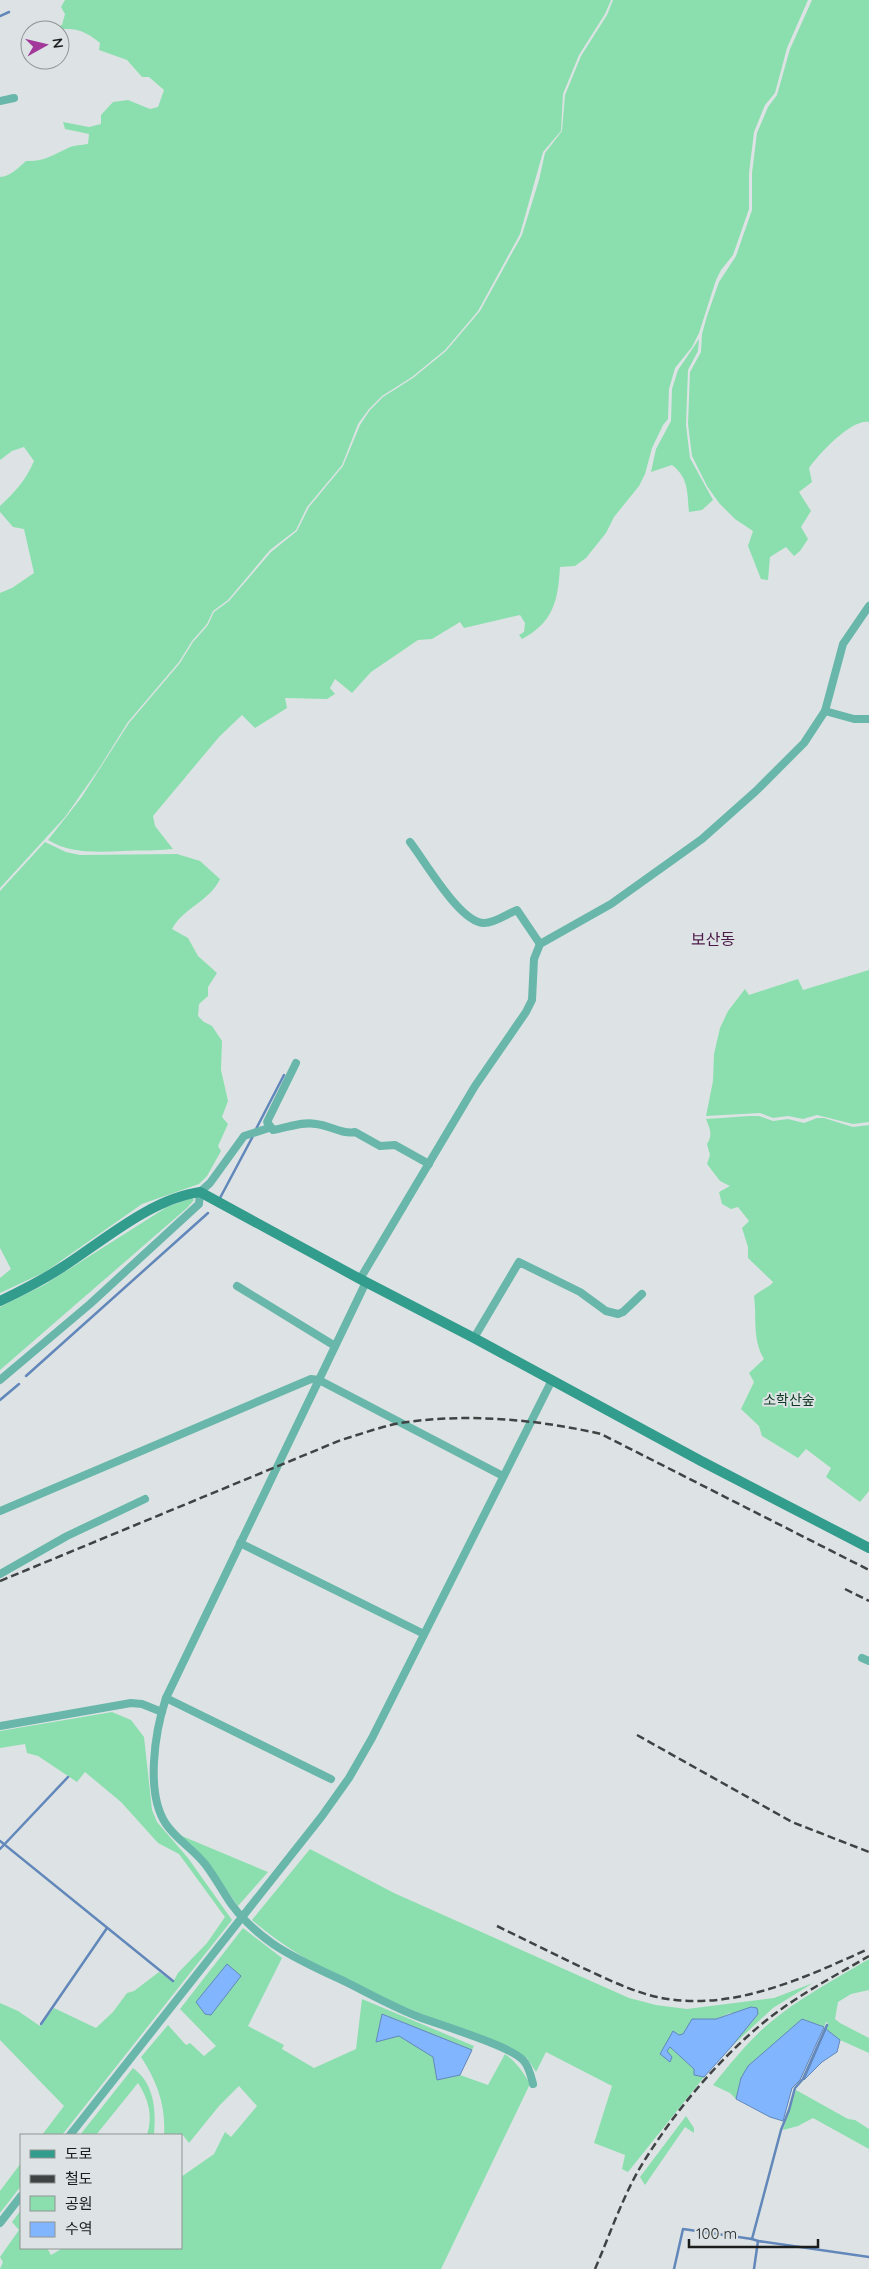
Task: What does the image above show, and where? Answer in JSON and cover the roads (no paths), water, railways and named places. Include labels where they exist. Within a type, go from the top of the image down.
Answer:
[{"type":"street","points":[[0,101],[14,98]]},
{"type":"street","points":[[533,2084],[523,2059],[515,2054],[470,2035],[416,2016],[322,1971],[274,1945],[242,1916],[233,1906],[206,1865],[173,1833],[162,1816],[156,1798],[157,1732],[166,1698],[319,1380],[363,1281],[429,1164],[476,1086],[506,1043],[532,1000],[534,959],[540,944],[611,904],[702,839],[756,791],[804,743],[825,711],[843,644],[869,606]]},
{"type":"street","points":[[825,711],[854,719],[869,719]]},
{"type":"street","points":[[410,842],[452,900],[468,917],[476,922],[491,922],[517,910],[540,944]]},
{"type":"street","points":[[269,1128],[267,1122],[296,1063]]},
{"type":"street","points":[[0,1301],[46,1277],[159,1205],[200,1192],[210,1183],[244,1136],[259,1131],[269,1128],[273,1130],[314,1123],[350,1133],[355,1132],[380,1146],[395,1145],[429,1164]]},
{"type":"street","points":[[200,1192],[363,1281],[869,1548]]},
{"type":"street","points":[[0,1380],[90,1304],[199,1204],[200,1192]]},
{"type":"street","points":[[474,1338],[519,1262],[580,1292],[606,1311],[618,1314],[623,1312],[642,1294]]},
{"type":"street","points":[[237,1286],[335,1346]]},
{"type":"street","points":[[0,1511],[311,1378],[319,1380],[503,1476]]},
{"type":"street","points":[[71,2134],[322,1816],[349,1778],[552,1380]]},
{"type":"street","points":[[0,1574],[67,1536],[145,1499]]},
{"type":"street","points":[[240,1543],[424,1634]]},
{"type":"street","points":[[166,1698],[331,1779]]},
{"type":"street","points":[[0,1726],[131,1702],[162,1712]]},
{"type":"street","points":[[0,2223],[20,2197]]},
{"type":"water","points":[[227,1964],[241,1976],[211,2015],[205,2014],[196,2002]]},
{"type":"water","points":[[751,2007],[757,2008],[758,2014],[704,2077],[694,2075],[694,2069],[670,2047],[667,2051],[672,2057],[670,2062],[660,2054],[673,2031],[679,2035],[683,2034],[692,2019],[716,2019]]},
{"type":"water","points":[[382,2014],[472,2050],[460,2075],[437,2080],[433,2057],[399,2036],[376,2042]]},
{"type":"water","points":[[802,2019],[824,2027],[800,2080],[792,2088],[783,2121],[770,2117],[736,2099],[741,2078],[748,2066]]},
{"type":"water","points":[[826,2029],[840,2040],[837,2052],[822,2062],[804,2080]]},
{"type":"waterway","points":[[0,16],[9,12]]},
{"type":"waterway","points":[[255,1131],[284,1075]]},
{"type":"waterway","points":[[220,1198],[253,1136]]},
{"type":"waterway","points":[[26,1376],[208,1213]]},
{"type":"waterway","points":[[0,1400],[19,1384]]},
{"type":"waterway","points":[[0,1849],[68,1777]]},
{"type":"waterway","points":[[0,1841],[173,1981]]},
{"type":"waterway","points":[[41,2024],[107,1928]]},
{"type":"waterway","points":[[674,2269],[683,2229],[752,2239],[781,2130],[795,2088],[803,2079],[827,2025]]},
{"type":"waterway","points":[[752,2239],[758,2241],[754,2269]]},
{"type":"waterway","points":[[758,2241],[869,2257]]},
{"type":"railway","points":[[0,1581],[341,1440],[400,1423],[450,1418],[526,1421],[601,1434],[869,1570]]},
{"type":"railway","points":[[845,1589],[869,1601]]},
{"type":"railway","points":[[637,1735],[792,1822],[869,1852]]},
{"type":"railway","points":[[497,1926],[628,1988],[657,1997],[684,2001],[738,1997],[764,1990],[791,1982],[866,1950]]},
{"type":"railway","points":[[595,2269],[624,2198],[638,2171],[671,2121],[699,2086],[746,2037],[776,2013],[815,1987],[869,1956]]},
{"type":"district","name":"보산동","points":[[713,939]]},
{"type":"park label","name":"소학산숲","points":[[789,1400]]}]
